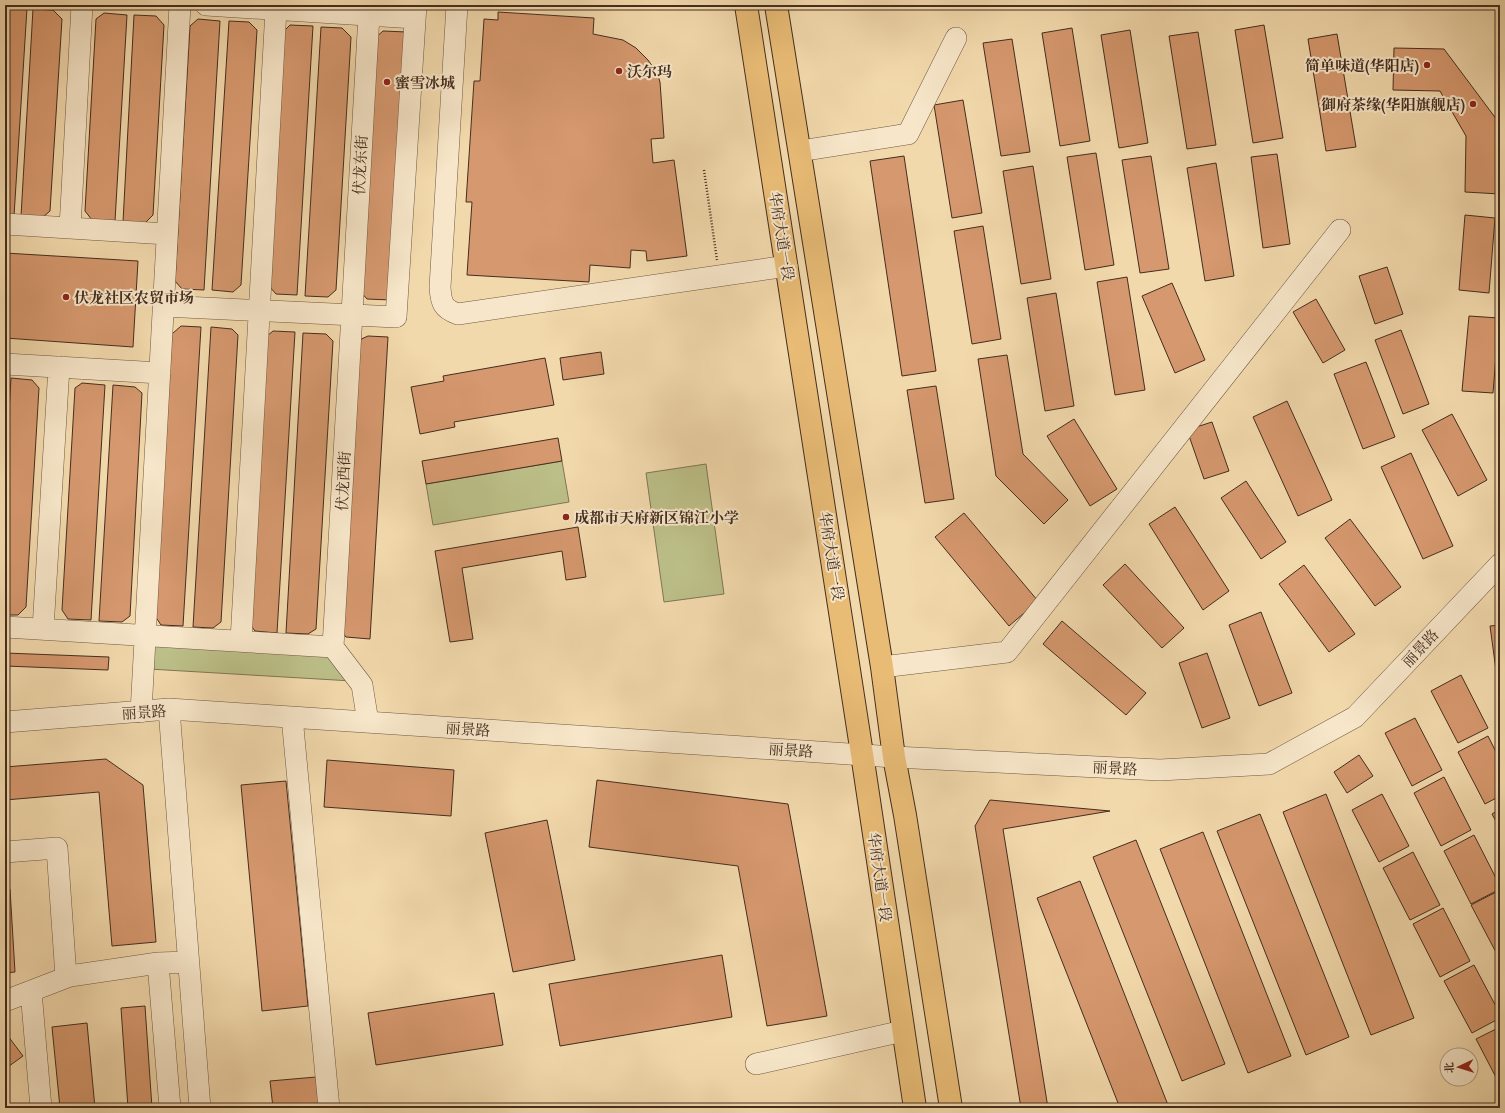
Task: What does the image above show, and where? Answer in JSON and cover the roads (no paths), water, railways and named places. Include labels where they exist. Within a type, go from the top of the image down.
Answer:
[{"type":"main road","name":"华府大道一段","points":[[746,5],[862,754],[915,1108]]},
{"type":"main road","points":[[776,5],[951,1108]]},
{"type":"street","points":[[70,228],[82,5]]},
{"type":"street","points":[[141,712],[180,5]]},
{"type":"street","points":[[163,306],[396,317],[415,11],[369,15],[206,5]]},
{"type":"street","points":[[457,5],[440,287],[443,304],[449,311],[458,314],[787,266]]},
{"type":"street","points":[[241,641],[276,9]]},
{"type":"street","name":"伏龙东街","points":[[352,315],[369,15]]},
{"type":"street","points":[[800,151],[908,134],[956,38]]},
{"type":"street","points":[[5,224],[167,234]]},
{"type":"street","points":[[882,667],[1007,652],[1340,230]]},
{"type":"street","name":"伏龙西街","points":[[333,647],[352,315]]},
{"type":"street","points":[[5,364],[160,372]]},
{"type":"street","points":[[43,629],[59,367]]},
{"type":"street","name":"丽景路","points":[[5,722],[169,709],[894,756],[1160,770],[1269,764],[1355,717],[1500,564]]},
{"type":"street","points":[[5,627],[333,647],[362,685],[368,722]]},
{"type":"street","points":[[169,709],[200,1108]]},
{"type":"street","points":[[292,717],[329,1108]]},
{"type":"street","points":[[5,852],[57,848],[66,977]]},
{"type":"street","points":[[5,1001],[66,977],[158,963],[188,962]]},
{"type":"street","points":[[158,963],[170,1108]]},
{"type":"street","points":[[31,991],[41,1108]]},
{"type":"street","points":[[756,1064],[903,1031]]},
{"type":"place","name":"简单味道(华阳店)","points":[[1427,65]]},
{"type":"place","name":"沃尔玛","points":[[619,71]]},
{"type":"place","name":"蜜雪冰城","points":[[387,82]]},
{"type":"place","name":"御府茶缘(华阳旗舰店)","points":[[1473,104]]},
{"type":"place","name":"伏龙社区农贸市场","points":[[66,297]]},
{"type":"place","name":"成都市天府新区锦江小学","points":[[566,517]]}]
